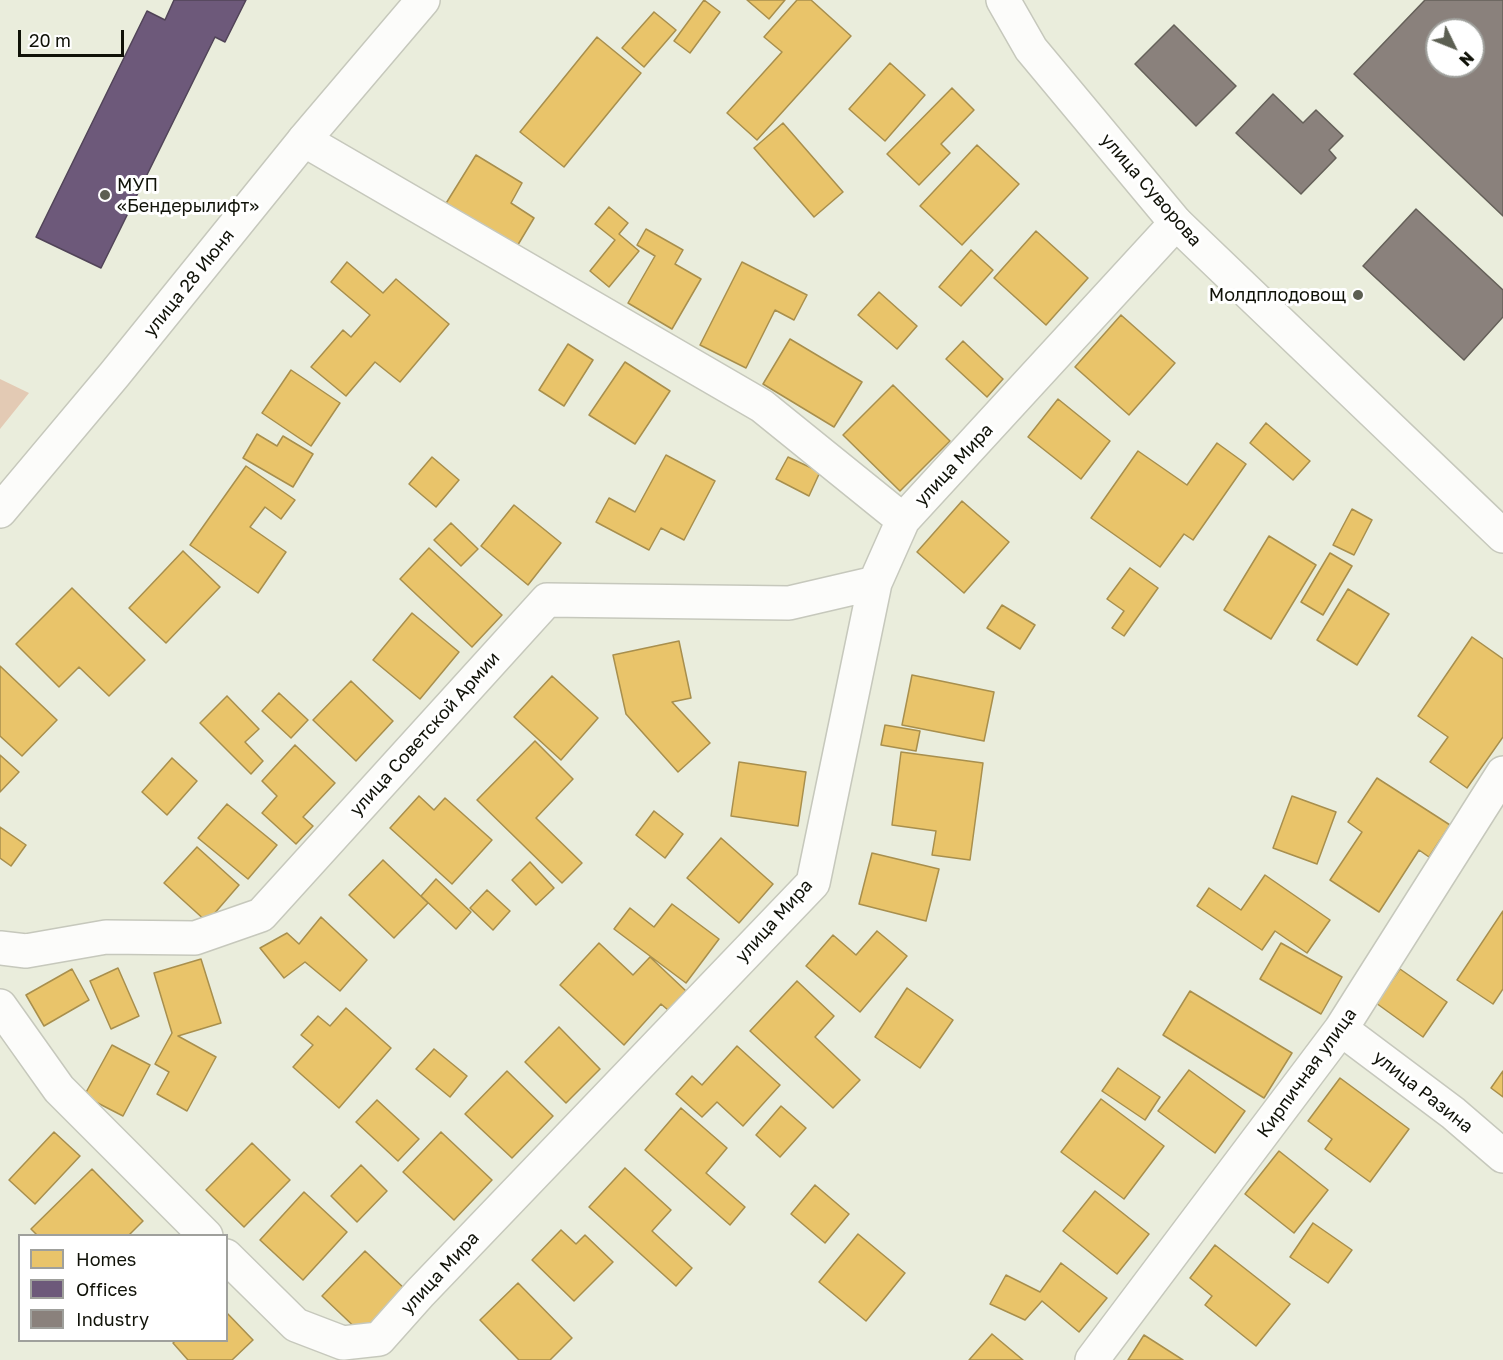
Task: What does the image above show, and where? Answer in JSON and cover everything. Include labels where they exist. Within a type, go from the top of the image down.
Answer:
[{"type":"street","name":"улица 28 Июня","points":[[0,511],[114,375],[304,140],[423,0]]},
{"type":"street","name":"улица Суворова","points":[[1003,0],[1031,49],[1176,223],[1503,536]]},
{"type":"street","points":[[304,140],[762,406],[903,520]]},
{"type":"street","name":"улица Мира","points":[[228,1258],[296,1325],[343,1343],[379,1339],[420,1293],[813,883],[875,583],[903,520],[1176,223]]},
{"type":"street","name":"улица Советской Армии","points":[[0,948],[26,951],[106,937],[195,938],[261,915],[547,600],[789,603],[875,583]]},
{"type":"street","name":"Кирпичная улица","points":[[1092,1360],[1341,1029],[1503,773]]},
{"type":"street","points":[[0,1006],[59,1089],[204,1234]]},
{"type":"street","name":"улица Разина","points":[[1341,1029],[1453,1113],[1503,1156]]},
{"type":"shaded area","points":[[0,379],[29,393],[0,429]]},
{"type":"building: Homes","points":[[704,0],[720,12],[690,53],[674,41]]},
{"type":"building: Homes","points":[[747,0],[785,0],[769,19]]},
{"type":"building: Homes","points":[[797,0],[811,0],[851,36],[757,140],[727,113],[782,52],[764,37]]},
{"type":"building: Homes","points":[[654,12],[676,30],[644,67],[622,48]]},
{"type":"building: Homes","points":[[597,37],[641,73],[564,167],[520,132]]},
{"type":"building: Homes","points":[[890,63],[925,95],[885,141],[849,109]]},
{"type":"building: Homes","points":[[952,88],[974,110],[941,144],[950,153],[919,185],[887,154]]},
{"type":"building: Homes","points":[[783,123],[843,192],[814,217],[754,148]]},
{"type":"building: Homes","points":[[977,145],[1019,184],[962,245],[920,206]]},
{"type":"building: Homes","points":[[476,155],[522,183],[511,203],[534,218],[516,248],[445,205]]},
{"type":"building: Homes","points":[[609,207],[628,223],[619,234],[639,251],[609,287],[590,271],[615,240],[595,224]]},
{"type":"building: Homes","points":[[646,229],[683,250],[675,264],[701,279],[672,329],[628,303],[655,256],[637,245]]},
{"type":"building: Homes","points":[[1036,231],[1088,278],[1046,325],[994,278]]},
{"type":"building: Homes","points":[[971,250],[993,270],[961,306],[939,287]]},
{"type":"building: Homes","points":[[347,262],[383,293],[396,279],[449,324],[400,382],[375,362],[346,396],[311,367],[343,330],[351,337],[370,315],[331,282]]},
{"type":"building: Homes","points":[[742,262],[807,295],[794,320],[775,310],[746,368],[700,345]]},
{"type":"building: Homes","points":[[879,292],[917,326],[897,349],[858,315]]},
{"type":"building: Homes","points":[[1121,315],[1175,363],[1129,415],[1075,367]]},
{"type":"building: Homes","points":[[790,339],[862,382],[834,427],[763,384]]},
{"type":"building: Homes","points":[[963,341],[1003,379],[987,397],[946,359]]},
{"type":"building: Homes","points":[[568,344],[593,360],[564,406],[539,390]]},
{"type":"building: Homes","points":[[625,362],[670,391],[635,444],[589,415]]},
{"type":"building: Homes","points":[[291,370],[340,403],[311,446],[262,413]]},
{"type":"building: Homes","points":[[893,385],[950,441],[900,491],[843,435]]},
{"type":"building: Homes","points":[[1058,399],[1110,441],[1081,479],[1028,437]]},
{"type":"building: Homes","points":[[1266,423],[1310,461],[1293,480],[1250,443]]},
{"type":"building: Homes","points":[[257,434],[277,446],[283,436],[313,454],[293,487],[243,458]]},
{"type":"building: Homes","points":[[1217,443],[1246,464],[1193,540],[1184,534],[1160,567],[1091,518],[1138,451],[1187,485]]},
{"type":"building: Homes","points":[[666,455],[715,481],[684,540],[661,528],[649,550],[596,522],[609,498],[635,512]]},
{"type":"building: Homes","points":[[432,457],[459,480],[436,507],[409,484]]},
{"type":"building: Homes","points":[[788,457],[820,472],[809,496],[776,479]]},
{"type":"building: Homes","points":[[246,466],[295,500],[281,519],[265,507],[250,527],[286,552],[258,593],[190,545]]},
{"type":"building: Homes","points":[[962,501],[1009,542],[964,593],[917,552]]},
{"type":"building: Homes","points":[[514,505],[561,543],[528,585],[481,546]]},
{"type":"building: Homes","points":[[1352,509],[1372,520],[1354,555],[1333,545]]},
{"type":"building: Homes","points":[[451,523],[478,549],[461,566],[434,540]]},
{"type":"building: Homes","points":[[1269,536],[1316,565],[1271,639],[1224,610]]},
{"type":"building: Homes","points":[[429,548],[502,615],[472,647],[400,579]]},
{"type":"building: Homes","points":[[183,551],[220,587],[166,643],[129,608]]},
{"type":"building: Homes","points":[[1330,553],[1352,566],[1323,615],[1301,602]]},
{"type":"building: Homes","points":[[1130,568],[1158,588],[1124,636],[1112,628],[1124,611],[1107,599]]},
{"type":"building: Homes","points":[[72,588],[145,660],[109,696],[79,667],[59,687],[16,644]]},
{"type":"building: Homes","points":[[1348,589],[1389,614],[1357,665],[1317,640]]},
{"type":"building: Homes","points":[[1002,605],[1035,625],[1020,649],[987,628]]},
{"type":"building: Homes","points":[[412,613],[459,652],[420,699],[373,660]]},
{"type":"building: Homes","points":[[1472,637],[1503,659],[1503,737],[1467,788],[1430,762],[1448,737],[1418,716]]},
{"type":"building: Homes","points":[[679,641],[691,698],[672,702],[710,743],[678,772],[626,714],[613,655]]},
{"type":"building: Homes","points":[[0,666],[57,720],[22,756],[0,736]]},
{"type":"building: Homes","points":[[912,675],[994,692],[984,741],[902,725]]},
{"type":"building: Homes","points":[[552,676],[598,718],[561,760],[514,717]]},
{"type":"building: Homes","points":[[351,681],[393,721],[356,761],[313,720]]},
{"type":"building: Homes","points":[[279,693],[308,720],[291,738],[262,711]]},
{"type":"building: Homes","points":[[227,696],[259,729],[245,742],[263,761],[251,774],[200,723]]},
{"type":"building: Homes","points":[[885,725],[920,731],[916,751],[881,745]]},
{"type":"building: Homes","points":[[535,741],[573,779],[536,818],[582,863],[562,883],[477,800]]},
{"type":"building: Homes","points":[[295,745],[335,783],[303,817],[313,826],[296,844],[262,813],[277,796],[262,781]]},
{"type":"building: Homes","points":[[901,752],[983,763],[970,860],[932,855],[936,831],[892,825]]},
{"type":"building: Homes","points":[[0,755],[19,772],[0,792]]},
{"type":"building: Homes","points":[[172,758],[197,781],[167,815],[142,792]]},
{"type":"building: Homes","points":[[739,762],[806,772],[798,826],[731,816]]},
{"type":"building: Homes","points":[[1377,778],[1450,825],[1429,857],[1419,850],[1379,912],[1330,880],[1362,832],[1348,822]]},
{"type":"building: Homes","points":[[419,796],[434,810],[445,798],[492,840],[452,884],[390,828]]},
{"type":"building: Homes","points":[[1292,796],[1336,812],[1317,864],[1273,848]]},
{"type":"building: Homes","points":[[227,804],[277,845],[248,879],[198,838]]},
{"type":"building: Homes","points":[[654,811],[683,834],[665,858],[636,835]]},
{"type":"building: Homes","points":[[0,827],[26,845],[11,866],[0,858]]},
{"type":"building: Homes","points":[[721,838],[773,884],[739,923],[687,878]]},
{"type":"building: Homes","points":[[197,847],[239,885],[207,922],[164,883]]},
{"type":"building: Homes","points":[[872,853],[939,869],[926,921],[859,904]]},
{"type":"building: Homes","points":[[383,860],[428,903],[394,938],[349,895]]},
{"type":"building: Homes","points":[[530,862],[554,888],[536,905],[512,880]]},
{"type":"building: Homes","points":[[1265,875],[1330,920],[1307,953],[1275,931],[1262,950],[1197,906],[1209,888],[1241,910]]},
{"type":"building: Homes","points":[[436,879],[471,912],[456,929],[421,896]]},
{"type":"building: Homes","points":[[487,890],[510,911],[493,930],[470,908]]},
{"type":"building: Homes","points":[[672,904],[719,939],[686,983],[614,929],[630,908],[654,927]]},
{"type":"building: Homes","points":[[1503,911],[1503,989],[1493,1004],[1457,980]]},
{"type":"building: Homes","points":[[321,917],[367,960],[340,991],[305,962],[284,978],[260,948],[287,933],[299,944]]},
{"type":"building: Homes","points":[[877,931],[907,956],[860,1012],[806,966],[833,935],[856,955]]},
{"type":"building: Homes","points":[[599,943],[633,975],[650,957],[686,991],[668,1010],[661,1004],[624,1045],[560,985]]},
{"type":"building: Homes","points":[[1281,943],[1342,977],[1321,1014],[1260,979]]},
{"type":"building: Homes","points":[[201,959],[221,1023],[178,1036],[216,1057],[187,1111],[157,1094],[169,1072],[155,1064],[172,1033],[154,973]]},
{"type":"building: Homes","points":[[118,968],[139,1016],[111,1029],[90,981]]},
{"type":"building: Homes","points":[[72,969],[89,1000],[44,1026],[26,995]]},
{"type":"building: Homes","points":[[1400,969],[1447,1002],[1423,1037],[1376,1003]]},
{"type":"building: Homes","points":[[797,981],[834,1016],[815,1037],[860,1080],[833,1108],[750,1031]]},
{"type":"building: Homes","points":[[907,988],[953,1020],[920,1068],[875,1037]]},
{"type":"building: Homes","points":[[1190,991],[1292,1053],[1264,1098],[1163,1035]]},
{"type":"building: Homes","points":[[346,1008],[391,1048],[339,1108],[293,1067],[313,1045],[301,1035],[318,1016],[330,1026]]},
{"type":"building: Homes","points":[[559,1027],[600,1069],[566,1103],[525,1062]]},
{"type":"building: Homes","points":[[112,1045],[150,1065],[123,1116],[84,1096]]},
{"type":"building: Homes","points":[[737,1046],[780,1085],[743,1126],[717,1102],[702,1117],[676,1094],[692,1076],[702,1085]]},
{"type":"building: Homes","points":[[434,1049],[467,1076],[450,1097],[416,1069]]},
{"type":"building: Homes","points":[[1118,1068],[1160,1097],[1145,1120],[1102,1091]]},
{"type":"building: Homes","points":[[1189,1070],[1245,1111],[1215,1153],[1158,1111]]},
{"type":"building: Homes","points":[[507,1071],[553,1116],[512,1158],[465,1114]]},
{"type":"building: Homes","points":[[1503,1071],[1503,1097],[1491,1088]]},
{"type":"building: Homes","points":[[1340,1078],[1409,1129],[1370,1182],[1325,1149],[1332,1139],[1308,1121]]},
{"type":"building: Homes","points":[[1101,1099],[1164,1146],[1124,1199],[1061,1152]]},
{"type":"building: Homes","points":[[377,1100],[419,1139],[398,1161],[356,1122]]},
{"type":"building: Homes","points":[[781,1106],[806,1128],[780,1157],[756,1135]]},
{"type":"building: Homes","points":[[681,1108],[727,1148],[706,1173],[745,1207],[730,1225],[645,1150]]},
{"type":"building: Homes","points":[[54,1132],[80,1156],[35,1204],[9,1180]]},
{"type":"building: Homes","points":[[441,1132],[492,1180],[454,1220],[403,1172]]},
{"type":"building: Homes","points":[[252,1143],[290,1180],[244,1227],[206,1190]]},
{"type":"building: Homes","points":[[1279,1151],[1328,1190],[1294,1233],[1245,1194]]},
{"type":"building: Homes","points":[[361,1165],[387,1191],[357,1222],[331,1196]]},
{"type":"building: Homes","points":[[625,1168],[671,1210],[652,1231],[692,1268],[676,1286],[589,1207]]},
{"type":"building: Homes","points":[[92,1169],[143,1221],[130,1234],[36,1234],[31,1229]]},
{"type":"building: Homes","points":[[815,1185],[849,1214],[825,1243],[791,1214]]},
{"type":"building: Homes","points":[[1095,1191],[1149,1234],[1117,1274],[1063,1231]]},
{"type":"building: Homes","points":[[304,1192],[347,1232],[303,1280],[260,1240]]},
{"type":"building: Homes","points":[[1313,1223],[1352,1250],[1328,1283],[1290,1257]]},
{"type":"building: Homes","points":[[561,1230],[576,1244],[585,1235],[613,1262],[574,1301],[532,1260]]},
{"type":"building: Homes","points":[[858,1234],[905,1273],[866,1321],[819,1282]]},
{"type":"building: Homes","points":[[1215,1245],[1290,1304],[1256,1346],[1205,1305],[1212,1296],[1190,1278]]},
{"type":"building: Homes","points":[[365,1251],[407,1291],[363,1335],[322,1296]]},
{"type":"building: Homes","points":[[1061,1263],[1107,1298],[1079,1332],[1042,1301],[1025,1320],[990,1304],[1006,1275],[1040,1292]]},
{"type":"building: Homes","points":[[518,1283],[572,1338],[550,1360],[519,1360],[480,1320]]},
{"type":"building: Homes","points":[[228,1314],[253,1340],[232,1360],[188,1360],[173,1343],[228,1342]]},
{"type":"building: Homes","points":[[992,1334],[1023,1360],[969,1360]]},
{"type":"building: Homes","points":[[1144,1335],[1183,1360],[1128,1360]]},
{"type":"building: Offices","points":[[174,0],[246,0],[225,42],[215,37],[101,268],[36,237],[147,11],[165,20]]},
{"type":"building: Industry","points":[[1425,0],[1503,0],[1503,216],[1354,74]]},
{"type":"building: Industry","points":[[1174,25],[1236,86],[1196,126],[1135,64]]},
{"type":"building: Industry","points":[[1273,94],[1303,123],[1316,110],[1343,136],[1329,150],[1336,158],[1301,194],[1236,133]]},
{"type":"building: Industry","points":[[1416,209],[1503,290],[1503,317],[1464,360],[1363,266]]},
{"type":"place","name":"МУП «Бендерылифт»","points":[[105,195]]},
{"type":"place","name":"Молдплодовощ","points":[[1358,295]]}]
